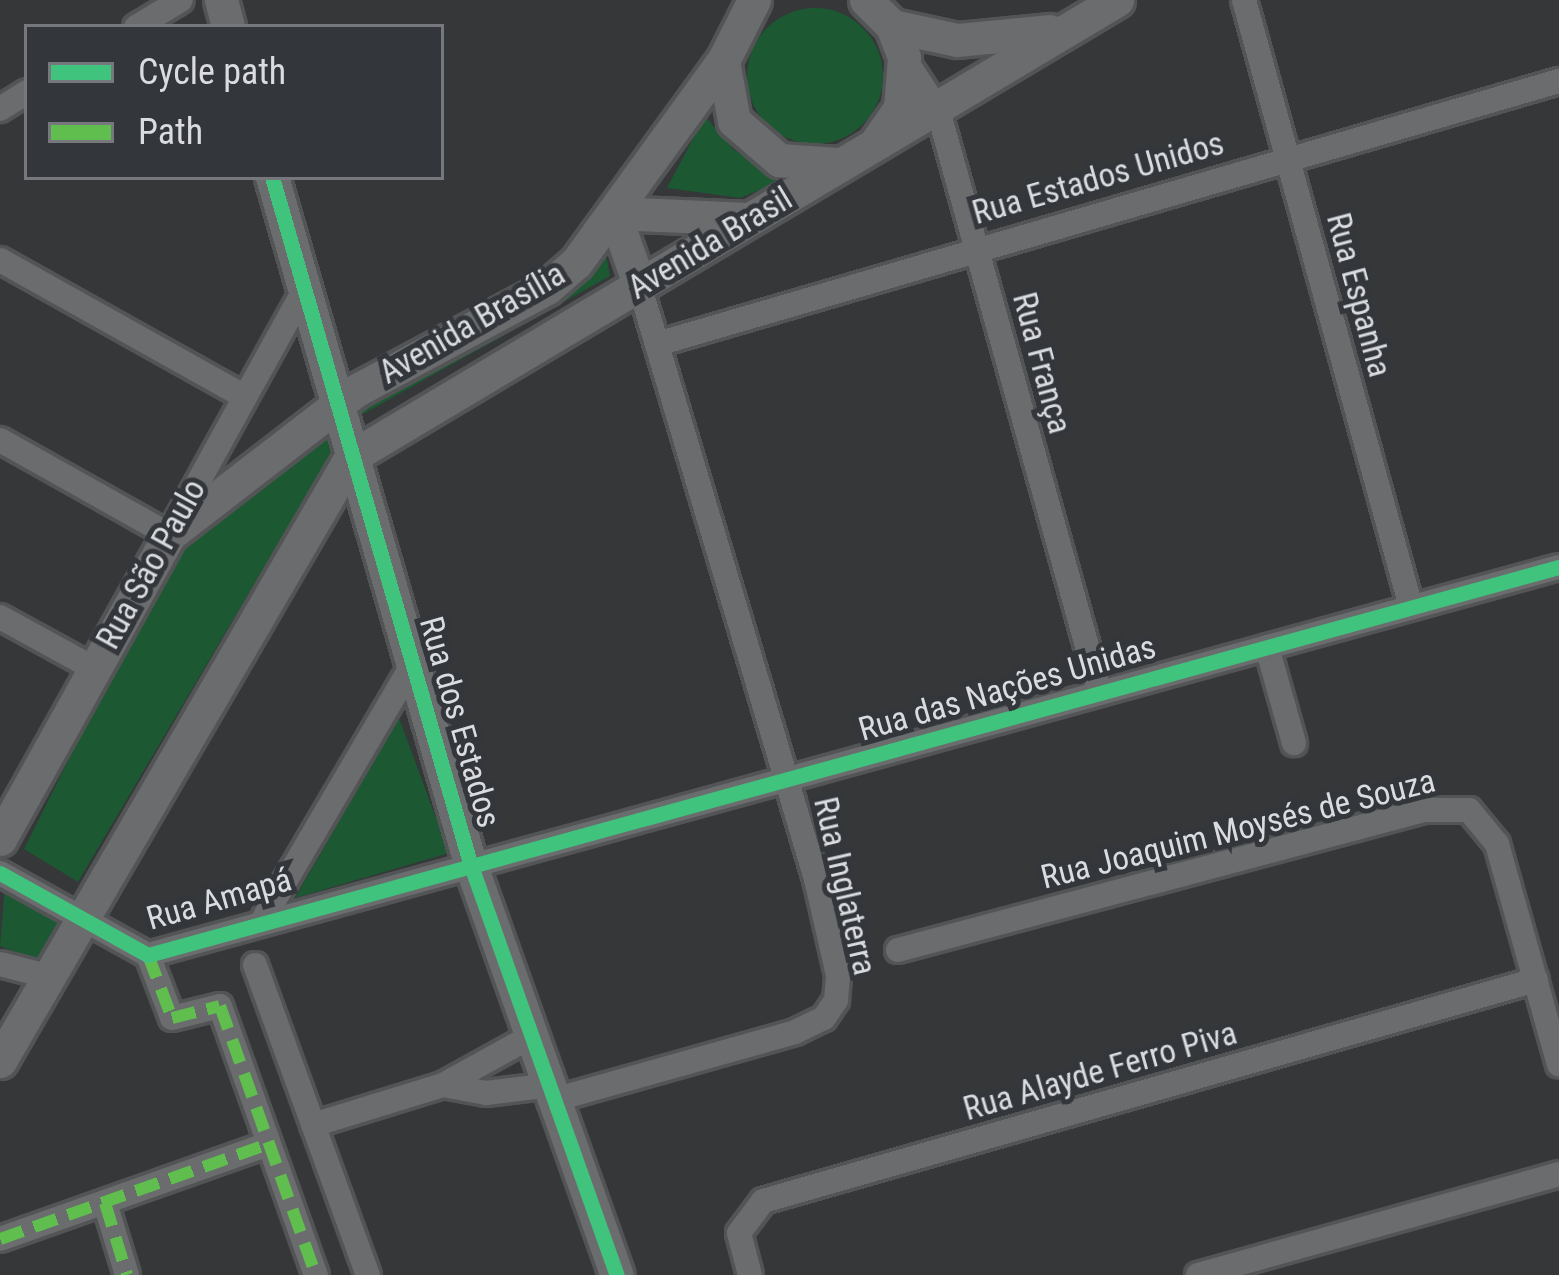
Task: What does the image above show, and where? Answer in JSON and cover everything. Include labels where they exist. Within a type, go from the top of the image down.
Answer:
[{"type":"main road","name":"Avenida Brasil","points":[[352,458],[1118,0]]},
{"type":"main road","name":"Avenida Brasília","points":[[169,535],[337,405],[548,288],[614,213],[723,61],[755,4]]},
{"type":"main road","name":"Avenida Brasil","points":[[880,17],[957,40],[1067,28]]},
{"type":"main road","points":[[723,61],[723,92],[753,144],[794,164],[854,156],[900,109],[880,17]]},
{"type":"main road","name":"Rua dos Estados","points":[[273,180],[470,863],[547,1094],[617,1275]]},
{"type":"main road","points":[[639,284],[614,213],[751,219]]},
{"type":"main road","points":[[0,1061],[79,917],[352,458]]},
{"type":"main road","name":"Rua São Paulo","points":[[0,839],[9,799],[93,668],[169,535]]},
{"type":"street","points":[[141,24],[182,0]]},
{"type":"street","name":"Rua Espanha","points":[[1244,0],[1411,607]]},
{"type":"street","name":"Rua França","points":[[880,17],[938,110],[1100,693]]},
{"type":"street","name":"Rua Estados Unidos","points":[[657,344],[976,247],[1559,81]]},
{"type":"street","points":[[0,260],[243,396]]},
{"type":"street","name":"Rua Inglaterra","points":[[547,1094],[824,1018],[838,975],[787,780],[639,284]]},
{"type":"street","name":"Rua São Paulo","points":[[169,535],[304,290]]},
{"type":"street","points":[[0,440],[169,535]]},
{"type":"street","name":"Rua das Nações Unidas","points":[[470,863],[1559,567]]},
{"type":"street","points":[[0,616],[93,668]]},
{"type":"street","points":[[1267,647],[1294,743]]},
{"type":"street","points":[[265,916],[412,665]]},
{"type":"street","name":"Rua Joaquim Moysés de Souza","points":[[898,950],[1445,806],[1486,822],[1559,1064]]},
{"type":"street","name":"Rua Amapá","points":[[0,873],[148,955],[265,916],[470,863]]},
{"type":"street","points":[[148,955],[172,1018],[220,1006],[316,1275]]},
{"type":"street","points":[[0,964],[47,976]]},
{"type":"street","points":[[255,965],[368,1275]]},
{"type":"street","name":"Rua Alayde Ferro Piva","points":[[750,1275],[739,1233],[763,1202],[1535,980]]},
{"type":"street","points":[[313,1125],[443,1085],[528,1038]]},
{"type":"street","points":[[443,1085],[486,1093],[547,1094]]},
{"type":"street","points":[[0,1239],[269,1144]]},
{"type":"street","points":[[1198,1275],[1559,1174]]},
{"type":"street","points":[[105,1203],[127,1275]]},
{"type":"green space","points":[[815,8],[841,13],[863,28],[878,50],[883,76],[878,102],[863,124],[841,139],[815,144],[789,139],[767,124],[752,102],[747,76],[752,50],[767,28],[789,13]]},
{"type":"green space","points":[[705,116],[733,149],[782,181],[740,198],[667,188]]},
{"type":"green space","points":[[598,257],[607,259],[610,276],[347,423],[349,409]]},
{"type":"green space","points":[[328,431],[332,452],[78,882],[24,849],[176,545]]},
{"type":"green space","points":[[399,718],[449,853],[295,898],[329,839]]},
{"type":"green space","points":[[5,884],[62,920],[37,960],[0,946]]},
{"type":"marked path","points":[[148,955],[172,1018],[220,1006],[316,1275]]},
{"type":"marked path","points":[[0,1239],[269,1144]]},
{"type":"marked path","points":[[105,1203],[127,1275]]},
{"type":"cycle path","points":[[273,180],[470,863],[617,1275]]},
{"type":"cycle path","points":[[0,873],[148,955],[1559,567]]}]
